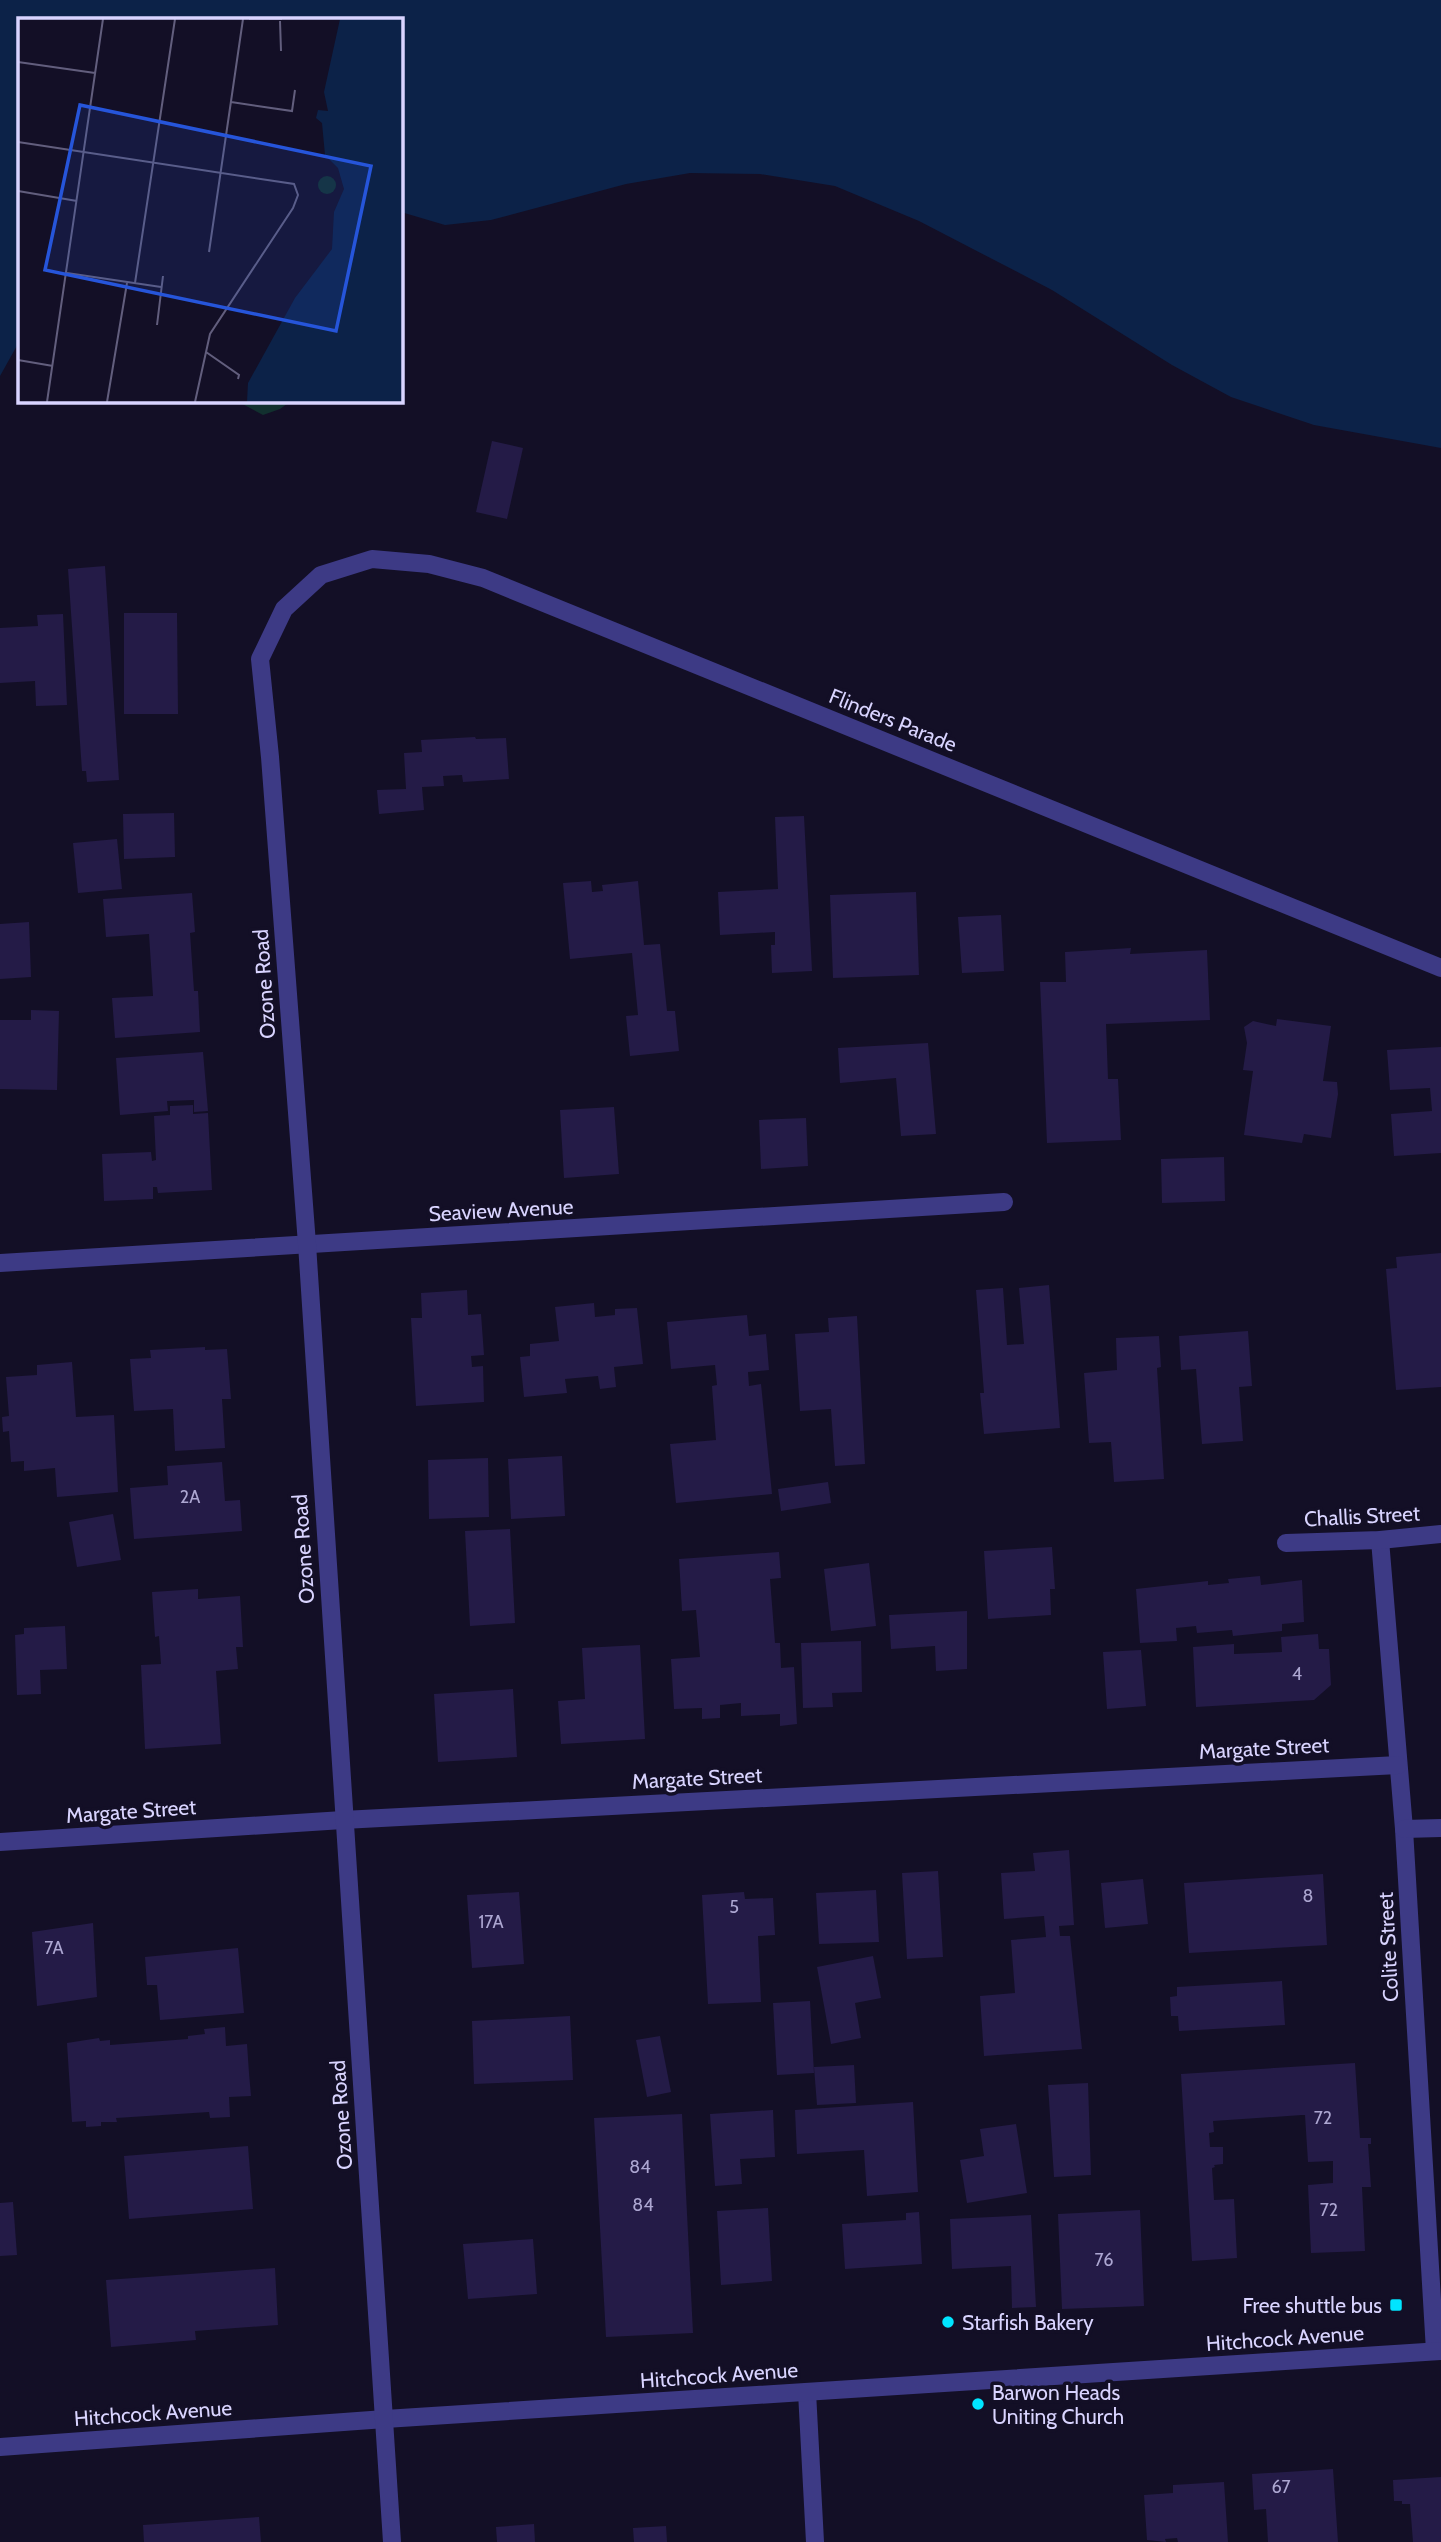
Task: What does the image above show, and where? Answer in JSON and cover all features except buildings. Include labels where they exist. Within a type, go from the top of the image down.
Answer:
[{"type":"street","name":"Flinders Parade","points":[[321,575],[372,559],[429,564],[483,578],[1441,968]]},
{"type":"street","name":"Ozone Road","points":[[321,575],[284,609],[260,659],[270,757],[307,1244],[392,2542]]},
{"type":"street","name":"Seaview Avenue","points":[[0,1263],[1004,1202]]},
{"type":"street","name":"Challis Street","points":[[1286,1543],[1380,1540],[1441,1534]]},
{"type":"street","name":"Colite Street","points":[[1380,1540],[1404,1829],[1438,2351]]},
{"type":"street","name":"Margate Street","points":[[0,1842],[343,1820],[1398,1765]]},
{"type":"street","points":[[1404,1829],[1441,1828]]},
{"type":"street","name":"Hitchcock Avenue","points":[[0,2447],[385,2419],[1438,2351]]},
{"type":"street","points":[[807,2392],[815,2542]]},
{"type":"green space","points":[[239,402],[290,402],[280,409],[263,415]]},
{"type":"water","points":[[0,0],[1441,0],[1441,448],[1314,425],[1231,397],[1172,365],[1052,290],[919,221],[835,186],[760,174],[690,173],[626,184],[491,220],[445,225],[402,212],[402,18],[18,18],[18,344],[0,376]]},
{"type":"place","name":"Free shuttle bus","points":[[1396,2305]]},
{"type":"place","name":"Starfish Bakery","points":[[948,2322]]},
{"type":"place","name":"Barwon Heads Uniting Church","points":[[978,2404]]}]
